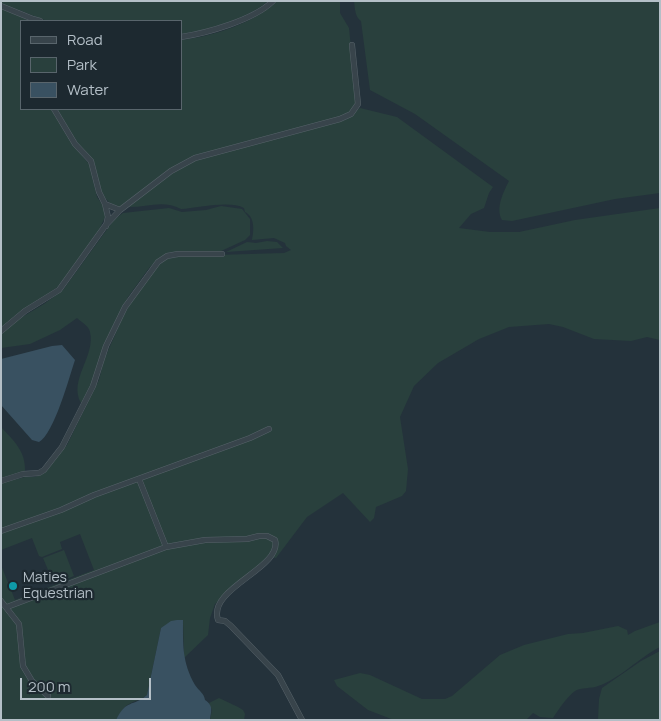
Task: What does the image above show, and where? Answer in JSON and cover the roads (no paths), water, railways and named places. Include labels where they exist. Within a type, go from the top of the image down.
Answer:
[{"type":"street","points":[[182,37],[214,30],[254,14],[273,1]]},
{"type":"street","points":[[1,6],[33,20]]},
{"type":"street","points":[[1,331],[25,310],[59,290],[120,210],[172,171],[195,158],[340,119],[351,114],[358,104],[352,45]]},
{"type":"street","points":[[55,110],[75,144],[91,161],[108,217],[106,226]]},
{"type":"street","points":[[105,204],[120,210]]},
{"type":"street","points":[[1,481],[23,474],[39,473],[44,470],[62,448],[92,386],[106,346],[125,307],[158,262],[167,256],[178,254],[222,254]]},
{"type":"street","points":[[1,531],[61,510],[269,429]]},
{"type":"street","points":[[139,480],[166,547]]},
{"type":"street","points":[[7,607],[166,547],[205,540],[246,539],[267,536],[276,540],[275,550],[270,557],[220,601],[217,615],[218,620],[225,621],[232,626],[275,671],[285,686],[302,720]]},
{"type":"street","points":[[1,601],[18,624],[23,666],[32,681],[48,696]]},
{"type":"water","points":[[62,345],[75,360],[55,417],[45,437],[39,442],[32,440],[1,405],[1,359]]},
{"type":"water","points":[[183,620],[185,661],[195,685],[211,707],[210,720],[116,720],[123,709],[147,695],[161,628],[171,621]]},
{"type":"place","name":"Maties Equestrian","points":[[13,586]]}]
